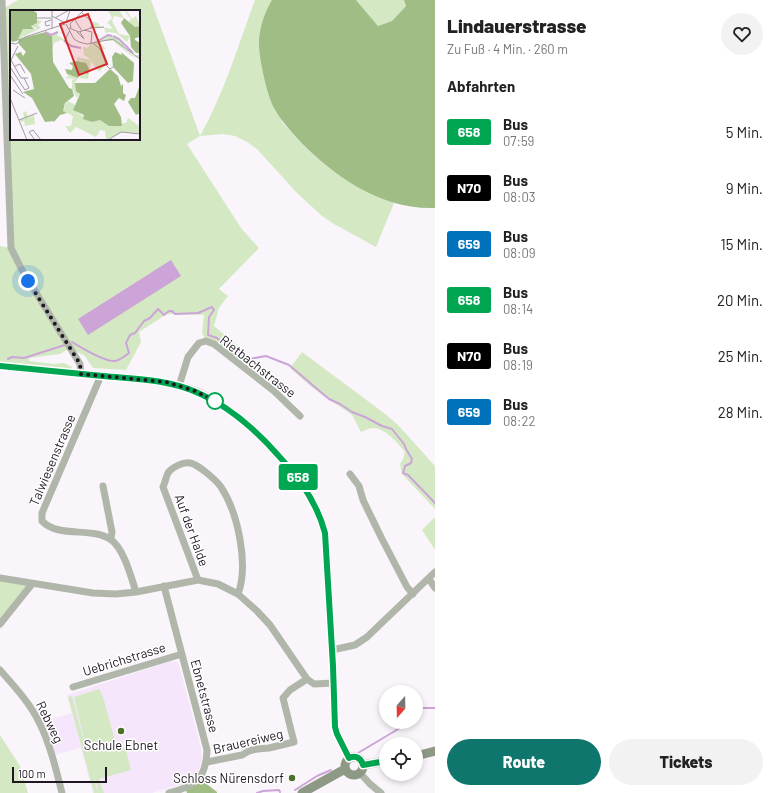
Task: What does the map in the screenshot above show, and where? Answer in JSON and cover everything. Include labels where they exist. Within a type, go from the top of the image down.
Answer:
[{"type":"main road","points":[[423,754],[435,751]]},
{"type":"main road","points":[[361,769],[361,760],[358,757],[353,756],[345,762],[345,769],[351,774],[356,774],[361,769],[379,763]]},
{"type":"main road","points":[[302,793],[345,769]]},
{"type":"street","points":[[2,0],[11,248],[22,270],[80,364],[81,374]]},
{"type":"street","name":"Rietbachstrasse","points":[[179,386],[188,357],[199,342],[206,341],[214,344],[274,391],[300,416]]},
{"type":"street","points":[[0,366],[150,380],[195,391],[215,401],[245,423],[269,444],[290,467],[308,492],[320,515],[325,533],[334,683],[335,727],[349,758]]},
{"type":"street","name":"Talwiesenstrasse","points":[[100,376],[42,512],[42,521],[54,529],[111,539]]},
{"type":"street","name":"Auf der Halde","points":[[198,580],[163,487],[168,472],[179,464],[190,463],[204,471],[221,487],[235,517],[241,544],[242,559],[241,585],[238,594]]},
{"type":"street","points":[[350,474],[359,486],[363,500],[381,537],[407,587],[413,594]]},
{"type":"street","points":[[103,486],[112,532],[111,539],[121,552],[136,592]]},
{"type":"street","points":[[332,650],[355,645],[367,637],[435,572]]},
{"type":"street","points":[[0,578],[93,593],[116,594],[136,592],[198,580],[218,584],[238,594],[257,611],[270,625],[307,679],[314,684],[334,683]]},
{"type":"street","points":[[429,579],[435,588]]},
{"type":"street","points":[[0,624],[32,584]]},
{"type":"street","name":"Ebnetstrasse","points":[[164,586],[207,750],[206,762],[199,778],[194,784],[169,793]]},
{"type":"street","name":"Uebrichstrasse","points":[[73,687],[182,654]]},
{"type":"street","name":"Rebweg","points":[[0,670],[24,698],[39,722],[52,754],[62,793]]},
{"type":"street","name":"Brauereiweg","points":[[206,762],[242,755],[253,750],[294,742],[283,698],[290,690],[307,679]]},
{"type":"street","points":[[361,769],[370,784],[381,793]]},
{"type":"shaded area","points":[[171,260],[181,276],[88,335],[78,319]]},
{"type":"shaded area","name":"Schule Ebnet","points":[[172,661],[177,662],[179,665],[201,748],[202,761],[197,774],[186,783],[152,793],[93,793],[81,748],[54,755],[41,722],[72,713],[67,695]]},
{"type":"green space","points":[[18,0],[151,0],[200,136],[187,144],[241,228],[259,248],[219,289],[228,296],[219,308],[214,326],[243,350],[242,356],[237,362],[206,341],[202,333],[204,315],[167,314],[139,332],[141,342],[126,370],[93,368],[85,356],[70,348],[60,354],[29,358],[29,361],[54,364],[64,363],[72,367],[69,373],[0,366],[0,246],[10,248],[3,9]]},
{"type":"green space","points":[[255,0],[272,0],[282,122],[308,150],[325,165],[343,178],[394,203],[376,247],[322,216],[297,193],[257,149],[235,136],[223,134],[200,136],[209,120],[223,86]]},
{"type":"green space","points":[[272,0],[356,0],[378,26],[392,21],[406,6],[404,0],[435,0],[435,208],[415,207],[395,203],[358,188],[341,177],[310,151],[284,123],[271,102],[261,65],[259,47],[262,24]]},
{"type":"green space","points":[[356,0],[404,0],[406,6],[392,21],[378,26]]},
{"type":"green space","points":[[302,352],[398,425],[435,466],[435,509],[402,474],[400,464],[405,452],[395,441],[382,430],[377,428],[371,428],[361,432],[352,415],[314,389],[290,368]]},
{"type":"green space","points":[[435,517],[435,550],[422,530]]},
{"type":"green space","points":[[0,578],[32,584],[0,624]]},
{"type":"green space","points":[[99,689],[103,697],[117,748],[103,753],[125,747],[131,770],[99,779],[104,793],[94,793],[68,697],[72,696],[88,757],[74,697]],"holes":[[[94,780],[96,780],[98,793]]]},
{"type":"green space","points":[[0,735],[20,766],[28,793],[0,793]]},
{"type":"green space","points":[[199,778],[217,793],[187,793],[185,788]]},
{"type":"waterway","points":[[72,342],[99,357],[110,361],[115,361],[121,359],[129,353],[126,343],[130,335],[135,333],[144,321],[150,318],[158,309],[164,315],[169,311],[172,311],[175,314],[198,313],[212,307],[214,310],[209,317],[208,335],[217,338],[242,356],[249,359],[266,356],[289,365],[329,399],[352,412],[392,429],[404,444],[412,459],[411,463],[405,466],[403,473],[408,475],[435,503]]},
{"type":"waterway","points":[[8,359],[12,357],[24,358],[65,345]]},
{"type":"waterway","points":[[423,708],[435,708]]},
{"type":"waterway","points":[[358,753],[398,729]]},
{"type":"waterway","points":[[295,790],[317,776],[331,770]]},
{"type":"waterway","points":[[257,793],[279,790],[280,792]]},
{"type":"bus line","name":"658","points":[[0,366],[166,382],[195,391],[215,401],[245,423],[269,444],[290,467],[308,492],[322,521],[325,533],[334,678],[335,727],[337,734],[349,758],[353,756],[358,757],[363,765],[379,762]]},
{"type":"place","name":"Schule Ebnet","points":[[121,731]]},
{"type":"place","name":"Schloss Nürensdorf","points":[[292,778]]},
{"type":"route","points":[[28,281],[80,364],[81,374],[166,382],[195,391],[215,401]]}]
